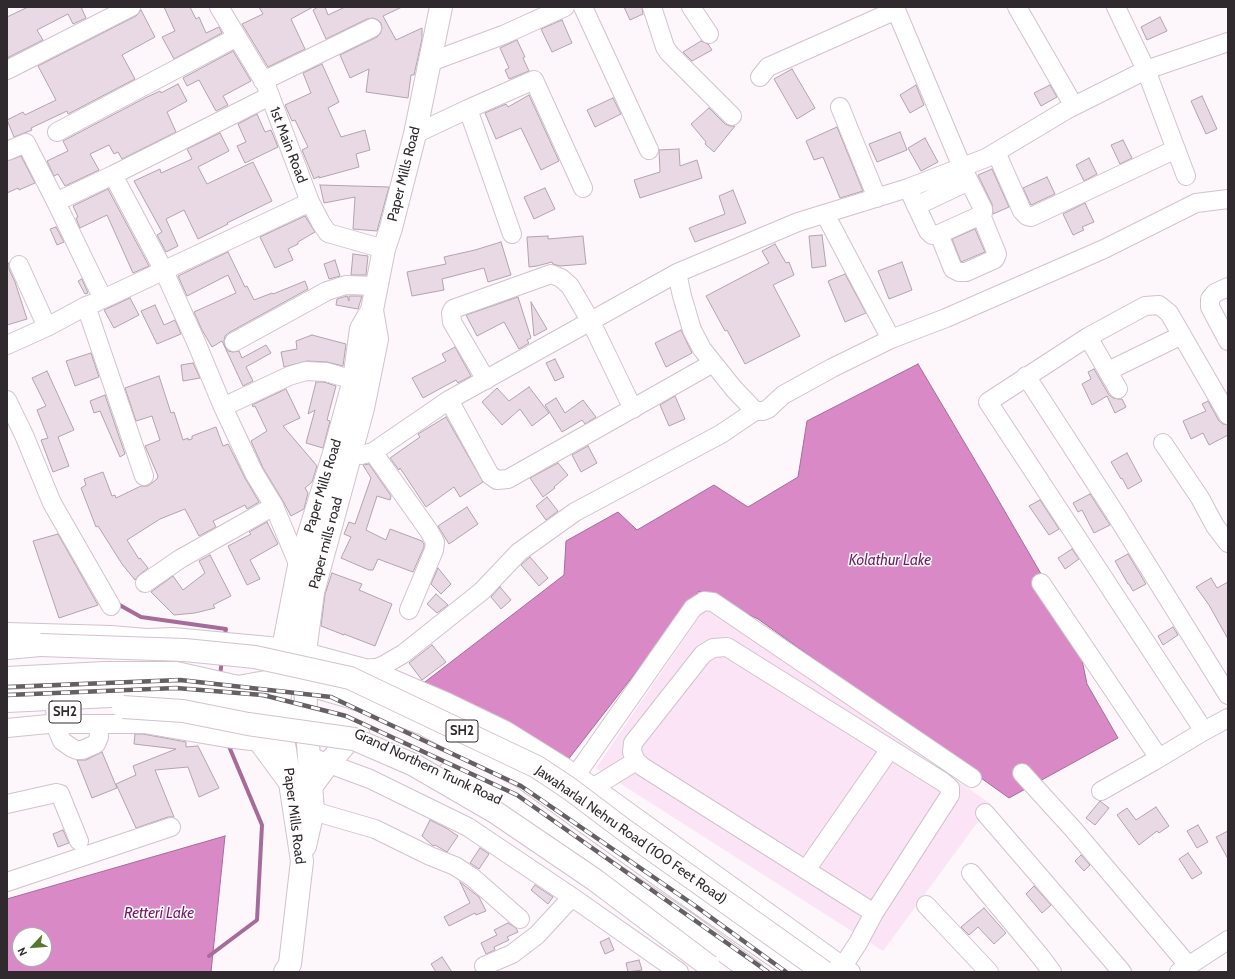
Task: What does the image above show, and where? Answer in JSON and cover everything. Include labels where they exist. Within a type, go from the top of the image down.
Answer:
[{"type":"main road","name":"Paper Mills Road","points":[[290,969],[302,861],[301,785],[285,750],[278,711],[282,679],[283,648],[299,566],[335,450],[354,380],[361,329],[372,310],[384,249],[391,228],[415,134],[441,7]]},
{"type":"main road","name":"Paper mills road","points":[[301,785],[319,760],[306,718],[305,652],[312,592],[363,408],[377,339],[372,310]]},
{"type":"main road","points":[[80,674],[111,635]]},
{"type":"main road","points":[[114,673],[122,658],[146,638]]},
{"type":"main road","name":"Jawaharlal Nehru Road (100 Feet Road)","points":[[7,648],[40,645],[185,650],[255,657],[350,678],[537,767],[570,789],[623,830],[839,970]]},
{"type":"main road","points":[[372,670],[382,708]]},
{"type":"main road","points":[[7,678],[80,674],[176,673],[238,687],[282,679],[306,684],[382,708],[424,724],[524,778],[798,972]]},
{"type":"main road","name":"Grand Northern Trunk Road","points":[[7,701],[56,712],[173,693],[278,711],[356,732],[503,801],[686,923],[754,972]]},
{"type":"main road","points":[[243,706],[260,742],[301,785],[312,811],[302,861]]},
{"type":"main road","name":"SH2","points":[[7,714],[123,707],[184,711],[248,724],[354,739],[414,765],[495,812],[576,867],[713,969]]},
{"type":"main road","points":[[319,760],[356,732]]},
{"type":"street","points":[[7,70],[131,7]]},
{"type":"street","name":"1st Main Road","points":[[219,7],[266,89],[310,202],[328,233],[384,249]]},
{"type":"street","points":[[430,62],[503,35],[538,13],[565,7]]},
{"type":"street","points":[[583,7],[649,150]]},
{"type":"street","points":[[652,7],[665,47],[669,53],[732,116]]},
{"type":"street","points":[[691,7],[709,34]]},
{"type":"street","points":[[1017,7],[1074,106]]},
{"type":"street","points":[[1116,7],[1146,70],[1186,176]]},
{"type":"street","points":[[760,77],[768,67],[897,8],[965,174],[983,209],[983,213],[981,215],[997,254],[995,259],[966,272],[959,272],[953,268],[938,234]]},
{"type":"street","points":[[56,202],[113,175],[372,28]]},
{"type":"street","points":[[57,132],[237,37]]},
{"type":"street","points":[[916,206],[965,174],[986,158],[1074,106],[1146,70],[1228,42]]},
{"type":"street","points":[[415,134],[534,80],[583,188]]},
{"type":"street","points":[[840,107],[877,198]]},
{"type":"street","points":[[468,109],[512,234]]},
{"type":"street","points":[[7,151],[26,142],[103,299]]},
{"type":"street","points":[[996,152],[1022,211],[1027,216],[1031,217],[1176,149]]},
{"type":"street","points":[[113,175],[164,271],[223,407],[254,473],[274,506],[299,566]]},
{"type":"street","points":[[351,452],[361,455],[373,452],[449,400],[677,273],[798,222],[908,188],[941,190]]},
{"type":"street","points":[[908,188],[928,231],[932,235],[938,234],[981,215]]},
{"type":"street","points":[[372,670],[384,666],[403,654],[482,591],[519,552],[575,512],[721,434],[755,411],[763,411],[768,409],[783,395],[832,368],[891,339],[946,318],[1104,249],[1196,204],[1228,199]]},
{"type":"street","points":[[7,345],[48,327],[86,306],[310,202]]},
{"type":"street","points":[[825,214],[891,339]]},
{"type":"street","points":[[19,265],[48,327]]},
{"type":"street","points":[[677,273],[692,330],[702,349],[734,389],[755,411]]},
{"type":"street","points":[[486,380],[452,322],[451,313],[453,309],[551,274],[561,278],[570,286],[591,322],[633,409]]},
{"type":"street","points":[[234,342],[327,291],[346,284],[377,286]]},
{"type":"street","points":[[1228,287],[1215,293],[1210,299],[1210,307],[1228,341]]},
{"type":"street","points":[[1204,731],[988,402],[1088,337],[1145,306],[1159,305],[1169,313],[1228,414]]},
{"type":"street","points":[[86,306],[144,476]]},
{"type":"street","points":[[1108,371],[1182,336]]},
{"type":"street","points":[[1088,337],[1118,389]]},
{"type":"street","points":[[449,400],[490,475],[497,480],[508,479],[713,363]]},
{"type":"street","points":[[223,407],[289,376],[306,371],[326,372],[354,380]]},
{"type":"street","points":[[1026,376],[1126,530],[1228,695]]},
{"type":"street","points":[[7,400],[24,435],[52,503],[107,598]]},
{"type":"street","points":[[1163,443],[1200,498],[1215,526],[1228,543]]},
{"type":"street","points":[[373,452],[429,531],[435,542],[434,550],[409,610]]},
{"type":"street","points":[[146,583],[180,559],[274,506]]},
{"type":"street","points":[[1041,583],[1159,758]]},
{"type":"street","points":[[576,775],[693,608],[704,601],[713,602],[972,778]]},
{"type":"street","points":[[7,632],[111,635],[146,638],[173,637],[283,648],[305,652],[372,670],[447,702],[505,730],[576,775],[839,970],[858,943],[874,913],[950,795],[950,788],[943,782],[727,647],[713,648],[703,654],[633,743],[632,752],[636,761],[643,767],[874,913]]},
{"type":"street","points":[[56,712],[57,729],[62,741],[77,750],[89,748],[96,744],[99,737],[98,724]]},
{"type":"street","points":[[7,728],[56,712],[98,724],[144,724],[226,738],[260,742],[285,750]]},
{"type":"street","points":[[1101,791],[1228,718]]},
{"type":"street","points":[[806,870],[890,749]]},
{"type":"street","points":[[319,760],[370,779],[468,827],[680,972]]},
{"type":"street","points":[[594,787],[636,761]]},
{"type":"street","points":[[1022,773],[1073,829],[1184,969],[1228,940]]},
{"type":"street","points":[[7,804],[56,793],[60,794],[79,841]]},
{"type":"street","points":[[312,811],[375,829],[430,856],[455,866],[472,878],[520,919]]},
{"type":"street","points":[[985,813],[1122,972]]},
{"type":"street","points":[[7,882],[171,827]]},
{"type":"street","points":[[971,872],[1052,972]]},
{"type":"street","points":[[484,966],[512,954],[537,936],[572,897]]},
{"type":"street","points":[[926,905],[989,972]]},
{"type":"shaded area","points":[[706,607],[991,804],[883,951],[596,768]]},
{"type":"water","name":"Kolathur Lake","points":[[918,364],[1077,636],[1087,684],[1118,738],[1009,798],[758,619],[699,591],[560,770],[408,695],[564,575],[566,541],[618,512],[637,530],[714,485],[748,507],[798,477],[807,421]]},
{"type":"water","name":"Retteri Lake","points":[[225,836],[211,972],[7,972],[7,899]]},
{"type":"building","points":[[28,7],[81,7],[86,18],[73,24],[68,14],[37,30],[43,40],[7,58],[7,17]]},
{"type":"building","points":[[164,7],[190,7],[196,19],[199,17],[206,33],[219,27],[222,33],[174,59],[162,37],[175,31]]},
{"type":"building","points":[[259,7],[313,7],[291,19],[305,49],[268,67],[242,24],[263,14]]},
{"type":"building","points":[[318,7],[325,7],[328,15],[345,7],[402,7],[383,16],[396,40],[422,28],[422,39],[414,75],[411,75],[408,98],[366,92],[369,69],[350,78],[340,55],[377,37],[382,28],[381,23],[373,18],[367,19],[326,39],[313,10]]},
{"type":"building","points":[[624,7],[642,7],[643,14],[630,20]]},
{"type":"building","points":[[141,10],[155,37],[122,55],[135,79],[68,114],[67,111],[31,128],[32,130],[14,137],[7,120],[23,112],[25,115],[56,100],[38,66],[136,16]]},
{"type":"building","points":[[1160,17],[1167,31],[1147,40],[1141,27]]},
{"type":"building","points":[[562,20],[572,43],[552,52],[541,29]]},
{"type":"building","points":[[517,40],[525,57],[523,58],[529,71],[509,79],[505,70],[509,68],[500,48]]},
{"type":"building","points":[[701,41],[708,44],[712,50],[692,61],[683,52]]},
{"type":"building","points":[[233,51],[251,81],[223,96],[228,105],[216,111],[199,80],[187,86],[183,78]]},
{"type":"building","points":[[322,64],[339,102],[328,108],[341,137],[365,130],[370,150],[356,154],[359,167],[319,178],[319,176],[314,179],[302,150],[308,147],[295,120],[292,121],[285,105],[311,93],[303,73]]},
{"type":"building","points":[[792,69],[815,108],[797,119],[774,79]]},
{"type":"building","points":[[178,84],[187,101],[167,112],[176,132],[122,159],[118,152],[114,154],[109,145],[90,154],[99,170],[65,186],[58,174],[54,176],[47,161],[68,151],[63,141],[145,98],[160,91],[161,93]]},
{"type":"building","points":[[916,85],[924,105],[910,113],[900,95]]},
{"type":"building","points":[[1050,85],[1057,97],[1041,106],[1034,93]]},
{"type":"building","points":[[529,95],[559,161],[541,170],[521,128],[496,139],[485,113],[506,104],[508,107]]},
{"type":"building","points":[[1202,96],[1217,129],[1206,134],[1191,101]]},
{"type":"building","points":[[613,98],[621,114],[595,127],[587,110]]},
{"type":"building","points":[[709,108],[725,124],[735,126],[714,152],[705,144],[706,142],[691,124]]},
{"type":"building","points":[[257,114],[265,132],[271,130],[278,147],[245,163],[237,146],[246,142],[238,124]]},
{"type":"building","points":[[837,127],[863,191],[840,198],[823,157],[814,160],[806,141]]},
{"type":"building","points":[[900,132],[907,150],[877,162],[869,144]]},
{"type":"building","points":[[220,133],[229,151],[198,167],[207,184],[253,162],[272,201],[198,239],[184,210],[166,219],[178,246],[166,252],[157,235],[162,232],[134,181],[160,169],[161,173],[192,159],[187,149]]},
{"type":"building","points":[[925,138],[938,162],[921,171],[908,148]]},
{"type":"building","points":[[1123,140],[1132,158],[1120,164],[1111,145]]},
{"type":"building","points":[[679,149],[680,166],[697,160],[702,178],[640,198],[634,180],[660,172],[659,150]]},
{"type":"building","points":[[21,156],[35,183],[19,190],[18,188],[7,193],[7,161]]},
{"type":"building","points":[[1089,158],[1097,174],[1084,181],[1076,165]]},
{"type":"building","points":[[992,169],[1009,207],[993,214],[992,204],[978,175]]},
{"type":"building","points":[[1047,177],[1055,194],[1031,205],[1023,188]]},
{"type":"building","points":[[320,185],[389,187],[377,231],[353,229],[355,197],[324,203]]},
{"type":"building","points":[[545,188],[555,209],[534,219],[524,197]]},
{"type":"building","points":[[108,189],[149,266],[133,273],[107,215],[80,228],[76,218],[78,217],[73,206]]},
{"type":"building","points":[[733,190],[746,223],[695,242],[689,228],[725,214],[719,196]]},
{"type":"building","points":[[1085,203],[1094,222],[1082,227],[1084,230],[1073,235],[1063,214]]},
{"type":"building","points":[[305,216],[315,232],[288,249],[293,260],[275,268],[260,237]]},
{"type":"building","points":[[56,227],[64,242],[57,245],[50,229]]},
{"type":"building","points":[[975,229],[985,252],[961,262],[952,239]]},
{"type":"building","points":[[822,235],[826,266],[812,268],[809,236]]},
{"type":"building","points":[[548,236],[548,239],[583,236],[586,264],[560,266],[553,264],[552,262],[529,267],[527,237]]},
{"type":"building","points":[[501,242],[511,275],[488,282],[484,268],[442,279],[444,290],[412,296],[407,272],[446,264],[444,257]]},
{"type":"building","points":[[775,244],[786,263],[789,262],[794,275],[773,285],[800,336],[745,364],[727,330],[725,331],[706,296],[769,263],[762,251]]},
{"type":"building","points":[[228,252],[245,287],[247,286],[254,300],[305,281],[308,289],[225,336],[225,347],[228,351],[239,351],[242,358],[266,345],[271,353],[246,367],[253,381],[243,386],[222,341],[212,347],[194,312],[236,293],[228,275],[187,296],[178,276]]},
{"type":"building","points":[[353,254],[368,256],[366,275],[351,275]]},
{"type":"building","points":[[335,260],[340,276],[329,279],[324,264]]},
{"type":"building","points":[[902,262],[912,290],[889,299],[878,271]]},
{"type":"building","points":[[9,263],[9,269],[15,282],[27,319],[7,325],[7,264]]},
{"type":"building","points":[[845,274],[866,313],[845,322],[828,281]]},
{"type":"building","points":[[82,279],[88,293],[85,294],[78,281]]},
{"type":"building","points":[[347,296],[349,301],[349,296],[362,296],[358,309],[336,305],[337,299]]},
{"type":"building","points":[[518,297],[531,338],[527,340],[529,343],[519,349],[504,322],[477,336],[466,315]]},
{"type":"building","points":[[130,298],[139,315],[114,328],[104,310]]},
{"type":"building","points":[[531,302],[547,329],[534,336]]},
{"type":"building","points":[[155,305],[164,325],[175,320],[181,334],[157,344],[141,311]]},
{"type":"building","points":[[681,330],[692,353],[666,367],[655,343]]},
{"type":"building","points":[[312,335],[346,344],[343,366],[327,362],[307,361],[284,367],[281,352],[297,349],[296,341]]},
{"type":"building","points":[[455,347],[471,376],[458,383],[456,380],[423,398],[412,378],[446,361],[442,354]]},
{"type":"building","points":[[91,353],[99,377],[75,386],[66,361]]},
{"type":"building","points":[[555,359],[564,377],[555,381],[546,363]]},
{"type":"building","points":[[193,363],[200,378],[183,381],[181,365]]},
{"type":"building","points":[[1094,369],[1109,395],[1113,398],[1122,399],[1126,407],[1115,413],[1107,396],[1092,405],[1082,384],[1091,379],[1088,372]]},
{"type":"building","points":[[47,371],[74,430],[58,437],[69,466],[53,472],[41,440],[48,438],[37,410],[46,406],[32,378]]},
{"type":"building","points":[[159,376],[171,413],[174,412],[183,440],[188,438],[188,440],[192,439],[192,436],[216,427],[223,446],[228,444],[259,502],[247,509],[245,505],[213,521],[216,527],[199,536],[185,509],[160,519],[127,540],[139,559],[140,558],[148,568],[135,580],[122,564],[98,526],[96,527],[81,488],[86,485],[84,479],[103,472],[112,496],[115,495],[116,498],[141,486],[148,486],[157,479],[158,476],[145,446],[160,440],[152,416],[136,421],[125,388]]},
{"type":"building","points":[[316,382],[324,382],[336,386],[327,420],[330,421],[323,448],[306,443],[315,410],[308,414]]},
{"type":"building","points":[[529,387],[549,413],[532,426],[520,409],[502,425],[482,402],[497,388],[509,401]]},
{"type":"building","points":[[286,389],[300,418],[283,426],[317,466],[312,482],[305,488],[308,493],[304,509],[291,516],[263,468],[251,441],[267,431],[255,406],[253,407],[252,405]]},
{"type":"building","points":[[105,395],[125,454],[120,457],[100,411],[94,413],[90,401]]},
{"type":"building","points":[[675,396],[685,419],[669,426],[660,405]]},
{"type":"building","points":[[556,398],[565,413],[583,400],[596,417],[585,424],[582,420],[562,432],[545,405]]},
{"type":"building","points":[[1208,401],[1219,421],[1228,425],[1228,435],[1209,445],[1203,433],[1191,439],[1183,421],[1206,411],[1202,404]]},
{"type":"building","points":[[446,417],[483,482],[460,497],[454,487],[426,507],[400,468],[399,470],[390,458],[420,437],[418,434]]},
{"type":"building","points":[[588,446],[597,463],[581,472],[572,455]]},
{"type":"building","points":[[1127,453],[1142,481],[1128,489],[1111,462]]},
{"type":"building","points":[[558,463],[568,475],[543,497],[530,478]]},
{"type":"building","points":[[369,464],[391,496],[390,500],[377,496],[366,530],[386,540],[390,529],[422,541],[424,547],[413,572],[378,559],[373,570],[369,570],[341,558],[351,537],[344,534],[349,522],[355,524],[371,478],[363,465]]},
{"type":"building","points":[[1090,494],[1110,525],[1094,533],[1082,510],[1078,512],[1073,503]]},
{"type":"building","points":[[547,497],[558,511],[546,520],[536,506]]},
{"type":"building","points":[[1040,500],[1059,529],[1049,535],[1029,506]]},
{"type":"building","points":[[467,507],[478,524],[449,544],[438,526]]},
{"type":"building","points":[[267,522],[278,544],[250,560],[260,579],[247,585],[228,546],[251,534],[249,532]]},
{"type":"building","points":[[58,534],[98,605],[59,618],[33,541]]},
{"type":"building","points":[[1072,549],[1079,559],[1065,569],[1058,558]]},
{"type":"building","points":[[1128,554],[1146,584],[1133,591],[1115,561]]},
{"type":"building","points":[[210,555],[231,596],[213,605],[215,608],[195,613],[174,615],[151,592],[173,576],[183,590],[205,573],[199,561]]},
{"type":"building","points":[[530,557],[548,578],[539,586],[521,565]]},
{"type":"building","points":[[438,568],[451,584],[441,594],[431,584]]},
{"type":"building","points":[[332,573],[362,584],[359,590],[392,604],[375,646],[321,626],[325,594]]},
{"type":"building","points":[[1211,578],[1217,588],[1228,582],[1228,639],[1209,605],[1196,587]]},
{"type":"building","points":[[500,587],[511,600],[501,609],[491,597]]},
{"type":"building","points":[[436,594],[448,605],[437,613],[427,604]]},
{"type":"building","points":[[1173,627],[1178,635],[1163,645],[1158,636]]},
{"type":"building","points":[[432,645],[446,662],[422,680],[409,663]]},
{"type":"building","points":[[135,734],[143,734],[186,742],[186,747],[198,746],[219,788],[199,797],[188,767],[155,770],[174,817],[168,817],[136,828],[116,784],[136,775],[133,766],[176,749],[134,744]]},
{"type":"building","points":[[102,752],[117,788],[92,798],[77,760],[86,760]]},
{"type":"building","points":[[1100,801],[1109,808],[1095,825],[1086,818]]},
{"type":"building","points":[[1156,807],[1169,826],[1159,833],[1157,831],[1139,845],[1117,815],[1127,808],[1136,820]]},
{"type":"building","points":[[430,820],[458,836],[447,852],[435,845],[432,845],[422,836]]},
{"type":"building","points":[[1198,825],[1208,842],[1197,848],[1187,831]]},
{"type":"building","points":[[63,830],[69,843],[58,847],[53,834]]},
{"type":"building","points":[[1228,831],[1228,859],[1216,837]]},
{"type":"building","points":[[480,848],[489,854],[479,869],[470,863]]},
{"type":"building","points":[[1188,853],[1202,873],[1192,879],[1179,859]]},
{"type":"building","points":[[1081,855],[1090,865],[1084,871],[1075,861]]},
{"type":"building","points":[[460,882],[479,897],[486,911],[476,915],[475,913],[449,926],[444,917],[470,903]]},
{"type":"building","points":[[535,885],[553,897],[548,904],[531,890]]},
{"type":"building","points":[[1034,886],[1051,905],[1042,913],[1026,894]]},
{"type":"building","points":[[984,908],[1006,933],[994,944],[978,927],[969,935],[961,927]]},
{"type":"building","points":[[508,923],[516,928],[518,932],[507,937],[509,940],[494,947],[495,950],[486,954],[481,943],[497,935],[494,930]]},
{"type":"building","points":[[609,938],[614,950],[605,954],[600,942]]},
{"type":"building","points":[[442,957],[452,972],[436,972],[431,964]]},
{"type":"building","points":[[639,960],[642,970],[628,972],[626,963]]},
{"type":"waterway","points":[[116,603],[141,617],[226,629],[224,638]]},
{"type":"waterway","points":[[220,675],[222,660]]},
{"type":"waterway","points":[[209,956],[257,920],[262,825],[228,744]]},
{"type":"railway","points":[[7,687],[180,680],[331,697],[521,786],[694,905],[786,972]]},
{"type":"railway","points":[[7,695],[176,688],[263,695],[346,716],[517,795],[768,972]]}]
